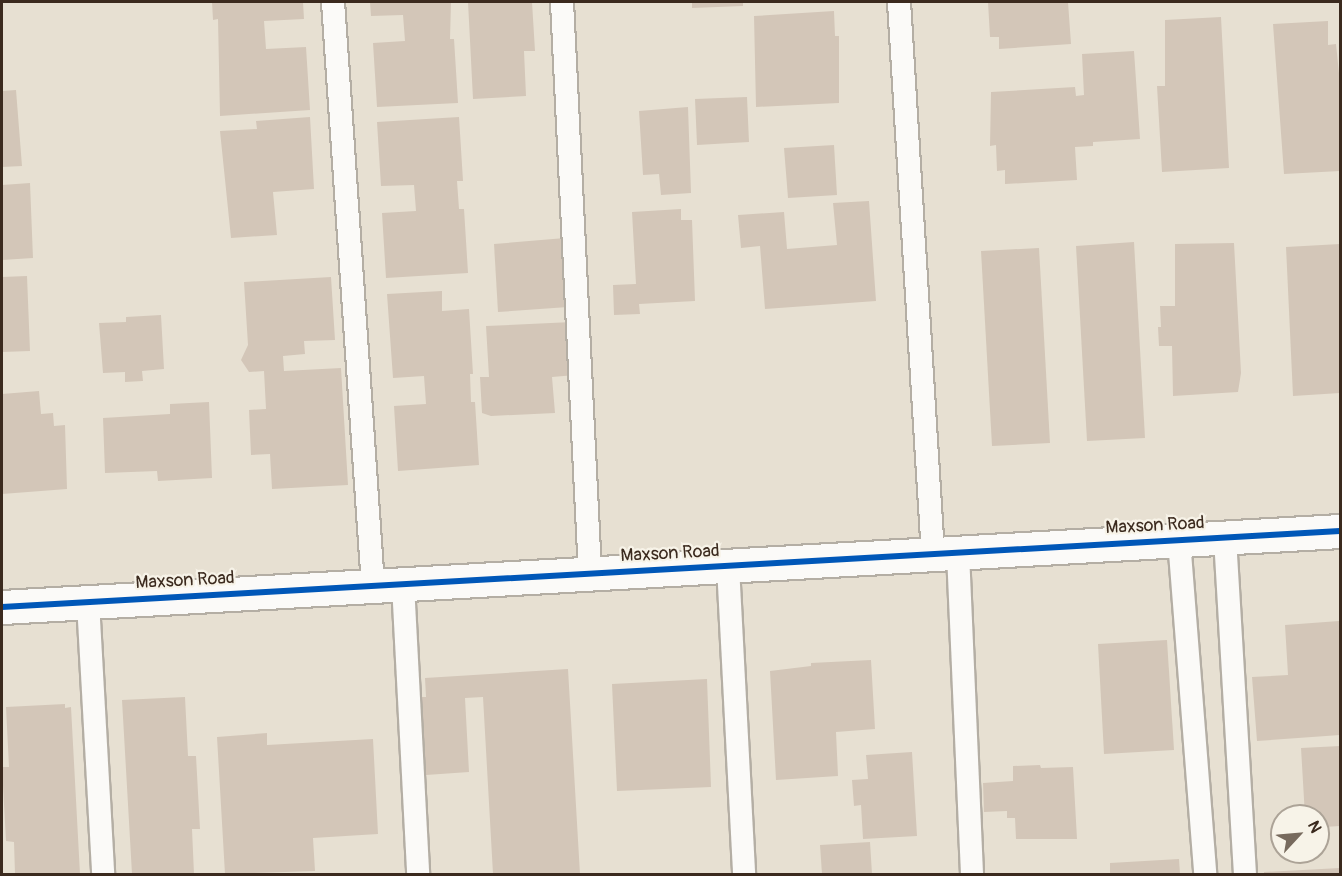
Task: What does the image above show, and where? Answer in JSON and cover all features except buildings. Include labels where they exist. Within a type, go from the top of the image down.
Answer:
[{"type":"street","name":"Maxson Road","points":[[2,607],[1341,531]]},
{"type":"lane","points":[[333,2],[388,585],[418,874]]},
{"type":"lane","points":[[562,2],[590,573]]},
{"type":"lane","points":[[899,2],[972,874]]},
{"type":"lane","points":[[1225,538],[1245,874]]},
{"type":"lane","points":[[1179,540],[1206,874]]},
{"type":"lane","points":[[728,566],[744,874]]},
{"type":"lane","points":[[88,602],[103,874]]},
{"type":"cycle path","points":[[2,607],[1340,531]]}]
